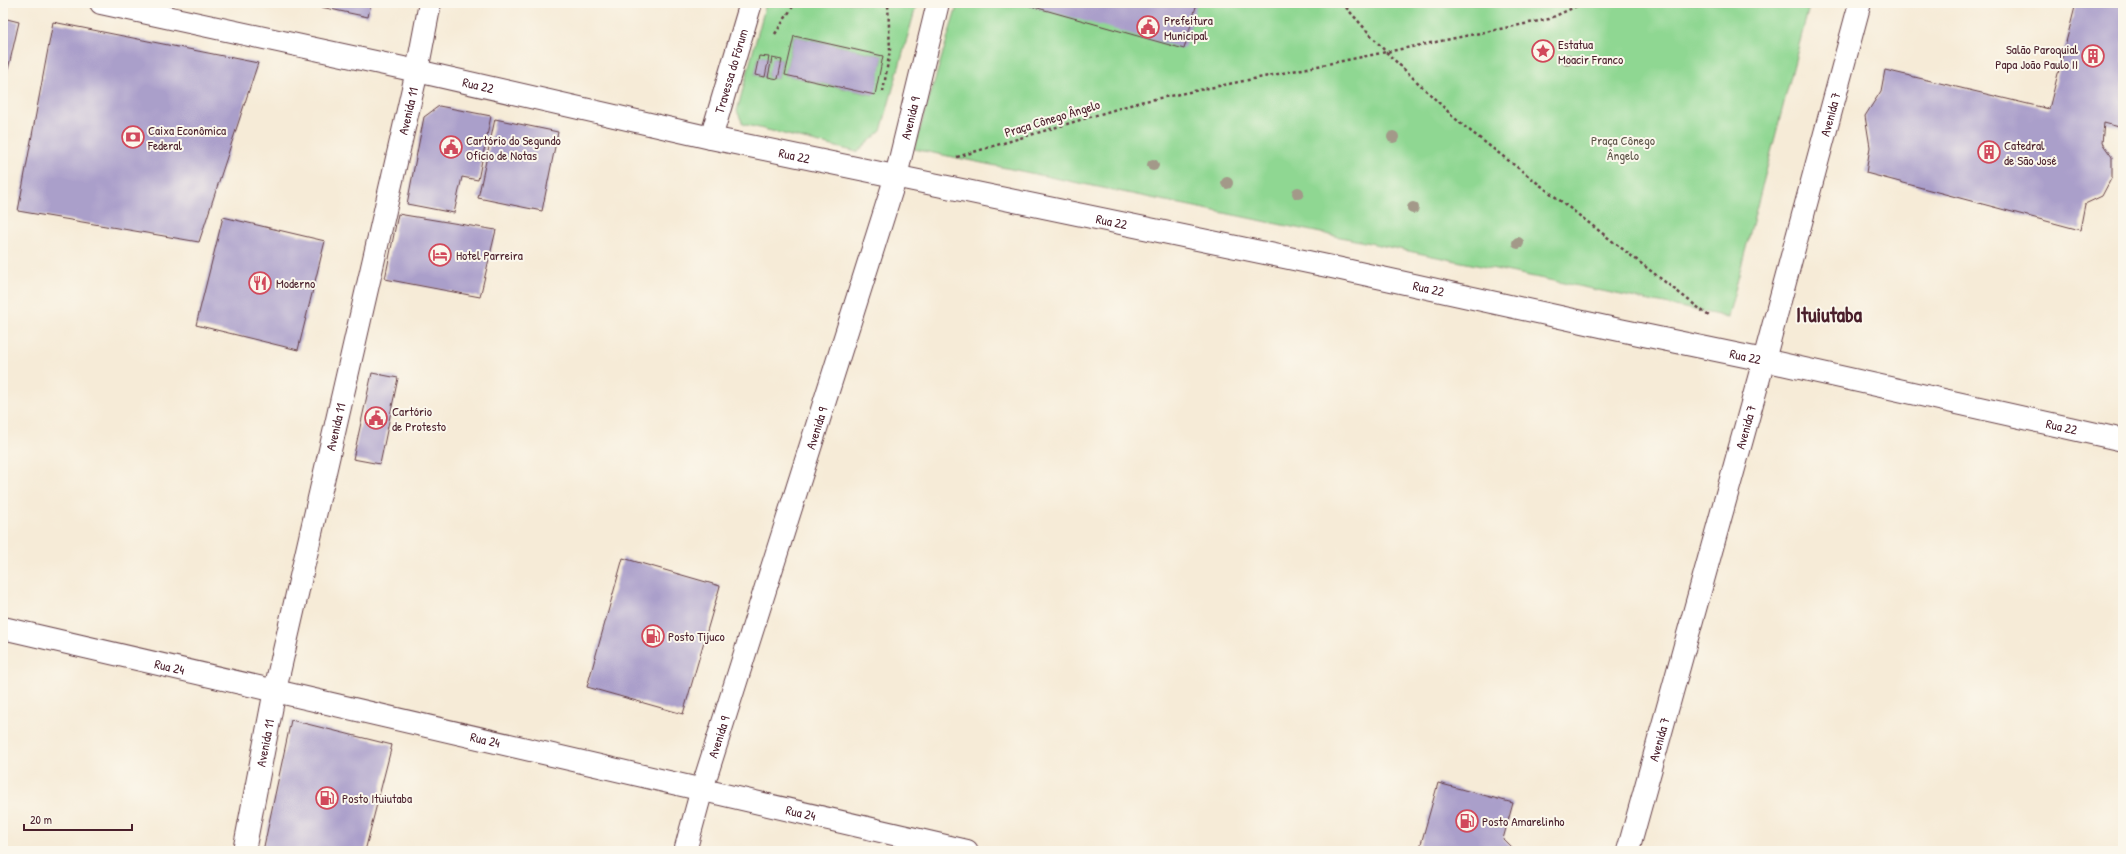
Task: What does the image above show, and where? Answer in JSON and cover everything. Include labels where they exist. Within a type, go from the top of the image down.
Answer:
[{"type":"street","name":"Rua 22","points":[[101,3],[417,71],[711,138],[1764,360],[2123,440]]},
{"type":"street","name":"Avenida 11","points":[[244,851],[275,690],[417,71],[430,3]]},
{"type":"street","name":"Travessa do Fórum","points":[[711,138],[751,3]]},
{"type":"street","name":"Avenida 9","points":[[685,851],[702,789],[896,176],[938,3]]},
{"type":"street","name":"Avenida 7","points":[[1628,851],[1764,360],[1860,3]]},
{"type":"street","name":"Rua 24","points":[[3,628],[967,851]]},
{"type":"path","points":[[882,98],[890,50],[888,3]]},
{"type":"path","points":[[1342,3],[1386,52],[1460,123],[1715,321]]},
{"type":"path","name":"Praça Cônego Ângelo","points":[[949,160],[1140,102],[1549,19],[1583,3]]},
{"type":"green space","points":[[766,3],[917,3],[881,131],[857,152],[743,124],[737,111]],"holes":[[[794,36],[883,56],[874,95],[785,75]],[[759,56],[769,58],[765,77],[755,75]],[[773,58],[782,60],[778,79],[768,77]]]},
{"type":"green space","name":"Praça Cônego Ângelo","points":[[958,3],[1810,3],[1728,317],[914,149]]},
{"type":"building","points":[[302,3],[371,3],[368,17]]},
{"type":"building","name":"Prefeitura Municipal","points":[[1027,3],[1197,3],[1184,49],[1027,5]]},
{"type":"building","name":"Catedral de São José","points":[[2076,3],[2123,3],[2123,128],[2104,123],[2102,143],[2112,157],[2112,177],[2102,196],[2085,204],[2080,230],[1866,173],[1870,147],[1865,116],[1881,91],[1885,70],[2049,109]]},
{"type":"building","points":[[3,18],[19,22],[4,87],[3,87]]},
{"type":"building","name":"Caixa Econômica Federal","points":[[53,22],[258,63],[199,242],[18,211]]},
{"type":"building","points":[[794,36],[883,56],[875,95],[785,75]]},
{"type":"building","points":[[759,56],[769,57],[765,77],[755,75]]},
{"type":"building","points":[[772,58],[782,60],[778,79],[768,77]]},
{"type":"building","name":"Cartório do Segundo Ofício de Notas","points":[[439,106],[491,116],[478,180],[462,177],[454,213],[407,204],[424,117]]},
{"type":"building","points":[[495,119],[558,132],[542,211],[478,198]]},
{"type":"building","name":"Hotel Parreira","points":[[398,214],[496,230],[480,297],[385,279]]},
{"type":"building","name":"Moderno","points":[[223,217],[325,241],[298,350],[196,325]]},
{"type":"building","name":"Cartório de Protesto","points":[[372,373],[398,378],[380,464],[353,459]]},
{"type":"building","name":"Posto Tijuco","points":[[623,558],[720,586],[683,714],[587,687]]},
{"type":"building","name":"Posto Ituiutaba","points":[[291,720],[392,745],[365,851],[263,851]]},
{"type":"building","name":"Posto Amarelinho","points":[[1438,783],[1513,803],[1503,839],[1515,851],[1419,851]]},
{"type":"place","name":"Prefeitura Municipal","points":[[1148,27]]},
{"type":"place","name":"Estatua Moacir Franco","points":[[1543,51]]},
{"type":"place","name":"Salão Paroquial Papa João Paulo II","points":[[2093,56]]},
{"type":"place","name":"Caixa Econômica Federal","points":[[133,137]]},
{"type":"place","name":"Cartório do Segundo Ofício de Notas","points":[[451,147]]},
{"type":"place","name":"Catedral de São José","points":[[1989,152]]},
{"type":"place","name":"Hotel Parreira","points":[[440,255]]},
{"type":"place","name":"Moderno","points":[[260,283]]},
{"type":"place","name":"Cartório de Protesto","points":[[376,418]]},
{"type":"place","name":"Posto Tijuco","points":[[653,636]]},
{"type":"place","name":"Posto Ituiutaba","points":[[327,798]]},
{"type":"place","name":"Posto Amarelinho","points":[[1467,821]]},
{"type":"district","name":"Ituiutaba","points":[[1829,315]]}]
